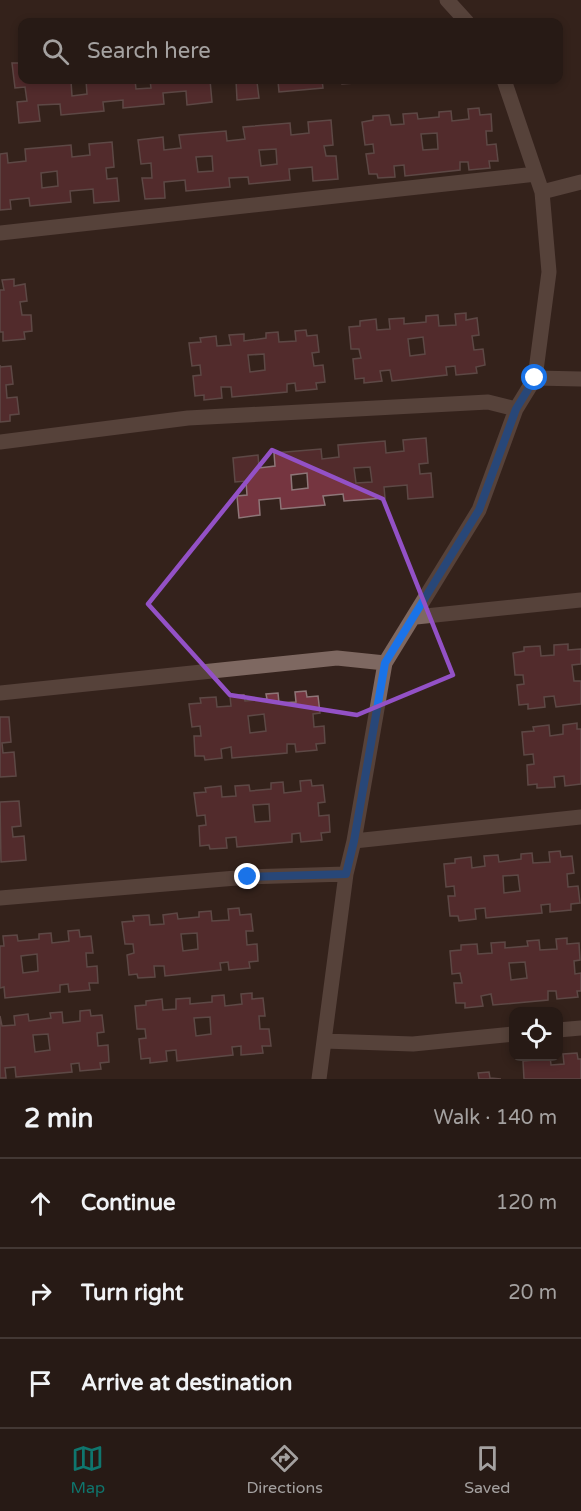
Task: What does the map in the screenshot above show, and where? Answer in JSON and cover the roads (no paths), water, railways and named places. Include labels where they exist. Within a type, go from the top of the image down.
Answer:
[{"type":"street","points":[[447,0],[463,18]]},
{"type":"street","points":[[318,1079],[346,874],[354,841],[385,663],[416,617],[479,510],[516,409],[535,378],[549,272],[542,192],[505,84]]},
{"type":"street","points":[[0,233],[536,174]]},
{"type":"street","points":[[542,192],[581,182]]},
{"type":"street","points":[[535,378],[581,379]]},
{"type":"street","points":[[0,442],[188,418],[488,402],[516,409]]},
{"type":"street","points":[[416,617],[581,600]]},
{"type":"street","points":[[0,693],[337,658],[385,663]]},
{"type":"street","points":[[354,841],[581,817]]},
{"type":"street","points":[[0,898],[248,877],[346,874]]},
{"type":"street","points":[[563,1030],[581,1028]]},
{"type":"street","points":[[324,1041],[413,1044],[509,1034]]}]
